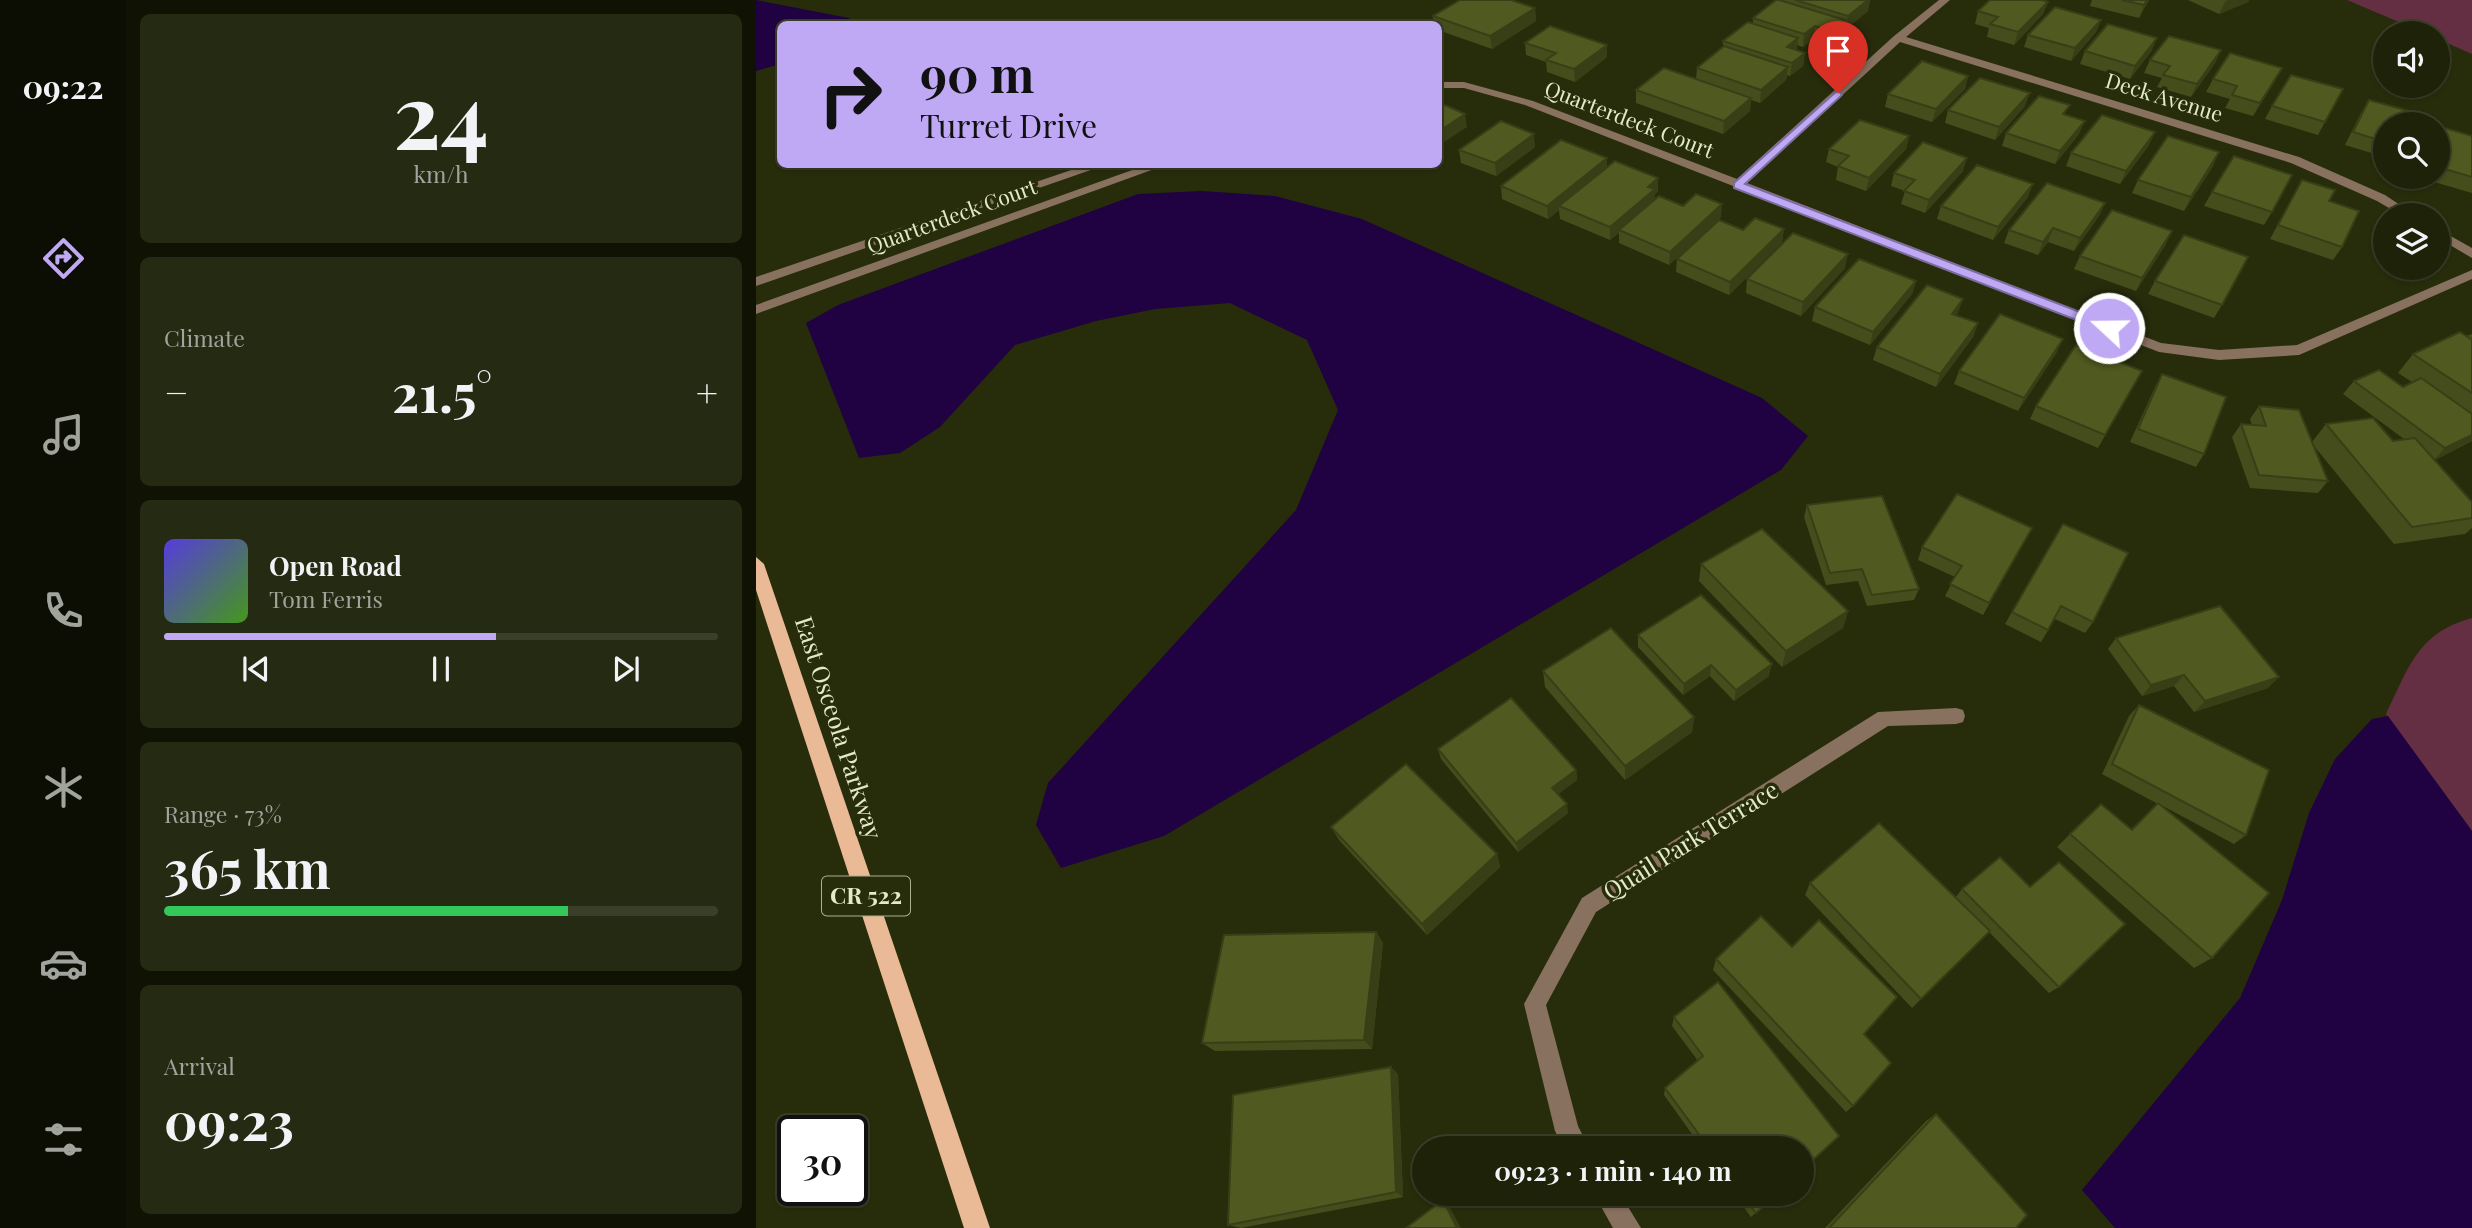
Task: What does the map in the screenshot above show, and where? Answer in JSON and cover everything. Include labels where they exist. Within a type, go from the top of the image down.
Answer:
[{"type":"main road","name":"East Osceola Parkway","points":[[756,564],[976,1228]]},
{"type":"street","points":[[1738,185],[1898,38],[1945,0]]},
{"type":"street","name":"Deck Avenue","points":[[1898,38],[2295,160],[2389,203]]},
{"type":"street","name":"Quarterdeck Court","points":[[1442,85],[1464,85],[1529,103],[2159,347],[2218,355],[2299,350],[2472,274]]},
{"type":"street","name":"Quarterdeck Court","points":[[756,282],[1090,168]]},
{"type":"street","name":"Quarterdeck Court","points":[[756,310],[1151,168]]},
{"type":"street","points":[[1035,187],[1047,206]]},
{"type":"street","points":[[2450,240],[2472,254]]},
{"type":"street","name":"Quail Park Terrace","points":[[1570,1136],[1535,1004],[1589,905],[1885,718],[1956,716]]},
{"type":"street","points":[[1614,1206],[1628,1228]]},
{"type":"shaded area","points":[[756,0],[849,18],[852,21],[777,21],[777,65],[756,71]]},
{"type":"shaded area","points":[[2347,0],[2472,0],[2472,54],[2450,44],[2450,21],[2397,21]]},
{"type":"shaded area","points":[[1202,191],[1275,196],[1362,219],[1762,398],[1808,436],[1781,470],[1164,836],[1061,868],[1036,825],[1048,783],[1296,510],[1338,410],[1307,340],[1230,303],[1155,309],[1096,321],[1015,345],[940,427],[900,453],[859,458],[806,323],[838,305],[1138,194]]},
{"type":"shaded area","points":[[2472,618],[2472,831],[2386,714],[2417,654],[2439,633]]},
{"type":"shaded area","points":[[2388,716],[2472,831],[2472,1228],[2115,1228],[2082,1190],[2240,998],[2282,900],[2309,813],[2335,759],[2372,719]]},
{"type":"building","points":[[1460,0],[1511,0],[1535,8],[1490,36],[1433,16]]},
{"type":"building","points":[[1776,0],[1845,20],[1832,31],[1815,26],[1804,34],[1753,18]]},
{"type":"building","points":[[1795,0],[1868,0],[1848,16]]},
{"type":"building","points":[[1990,0],[2048,2],[2018,32],[1990,24],[1998,17],[1978,11]]},
{"type":"building","points":[[2122,0],[2147,0],[2144,5]]},
{"type":"building","points":[[2055,7],[2101,20],[2075,48],[2028,35]]},
{"type":"building","points":[[1748,22],[1798,38],[1787,47],[1805,53],[1792,63],[1723,41]]},
{"type":"building","points":[[2108,24],[2157,38],[2135,66],[2085,51]]},
{"type":"building","points":[[1550,26],[1607,45],[1574,69],[1546,60],[1556,53],[1525,43]]},
{"type":"building","points":[[2169,36],[2221,50],[2197,84],[2163,75],[2170,66],[2150,60]]},
{"type":"building","points":[[1724,46],[1788,67],[1761,90],[1697,68]]},
{"type":"building","points":[[2230,53],[2282,68],[2260,103],[2232,95],[2237,86],[2213,79]]},
{"type":"building","points":[[1922,61],[1968,76],[1936,109],[1888,94]]},
{"type":"building","points":[[1664,68],[1751,98],[1724,121],[1636,90]]},
{"type":"building","points":[[2291,75],[2343,89],[2325,122],[2272,106]]},
{"type":"building","points":[[1980,78],[2030,93],[1999,127],[1948,110]]},
{"type":"building","points":[[2039,96],[2070,105],[2063,114],[2085,121],[2060,151],[2006,133]]},
{"type":"building","points":[[2369,100],[2413,112],[2373,112],[2373,138],[2353,132]]},
{"type":"building","points":[[1442,104],[1465,114],[1442,129]]},
{"type":"building","points":[[2102,115],[2155,132],[2126,171],[2071,153]]},
{"type":"building","points":[[1860,120],[1909,136],[1869,178],[1838,166],[1849,156],[1829,149]]},
{"type":"building","points":[[1501,121],[1534,134],[1495,163],[1459,150]]},
{"type":"building","points":[[2450,130],[2472,136],[2472,177],[2450,171]]},
{"type":"building","points":[[2168,136],[2219,152],[2191,197],[2138,180]]},
{"type":"building","points":[[1561,140],[1607,158],[1547,206],[1501,186]]},
{"type":"building","points":[[1923,142],[1967,158],[1929,200],[1904,191],[1915,180],[1894,173]]},
{"type":"building","points":[[2234,156],[2292,175],[2272,212],[2212,192]]},
{"type":"building","points":[[1615,161],[1658,178],[1648,187],[1655,189],[1610,227],[1559,206]]},
{"type":"building","points":[[1977,165],[2033,184],[1998,227],[1941,206]]},
{"type":"building","points":[[2302,180],[2335,190],[2329,201],[2359,211],[2342,247],[2278,225]]},
{"type":"building","points":[[2047,183],[2105,203],[2080,238],[2053,228],[2043,242],[2009,230]]},
{"type":"building","points":[[1696,194],[1722,204],[1670,252],[1619,230],[1659,196],[1683,206]]},
{"type":"building","points":[[2112,210],[2172,231],[2142,278],[2080,256]]},
{"type":"building","points":[[1755,218],[1784,229],[1730,282],[1677,259],[1719,220],[1743,230]]},
{"type":"building","points":[[1793,233],[1848,254],[1803,302],[1747,279]]},
{"type":"building","points":[[2184,235],[2248,257],[2222,305],[2155,281]]},
{"type":"building","points":[[1859,259],[1916,281],[1873,332],[1815,307]]},
{"type":"building","points":[[1927,285],[1963,299],[1952,314],[1978,323],[1940,374],[1877,347]]},
{"type":"building","points":[[2000,314],[2063,339],[2024,398],[1959,371]]},
{"type":"building","points":[[2460,332],[2472,340],[2472,393],[2413,354]]},
{"type":"building","points":[[2076,345],[2142,371],[2105,435],[2036,406]]},
{"type":"building","points":[[2379,370],[2403,387],[2421,378],[2472,414],[2472,435],[2445,448],[2354,381]]},
{"type":"building","points":[[2162,374],[2226,397],[2204,454],[2138,429]]},
{"type":"building","points":[[2259,406],[2299,410],[2328,481],[2259,475],[2241,424],[2266,426]]},
{"type":"building","points":[[2373,418],[2393,441],[2415,438],[2472,502],[2472,518],[2412,527],[2326,424]]},
{"type":"building","points":[[1957,494],[2032,528],[1989,603],[1950,584],[1962,566],[1922,547]]},
{"type":"building","points":[[1882,496],[1919,589],[1872,595],[1862,569],[1830,573],[1807,505]]},
{"type":"building","points":[[2063,524],[2128,553],[2093,622],[2061,606],[2048,630],[2012,612]]},
{"type":"building","points":[[1762,529],[1848,611],[1786,651],[1701,564]]},
{"type":"building","points":[[1701,595],[1772,664],[1736,690],[1711,665],[1684,684],[1638,635]]},
{"type":"building","points":[[2220,606],[2279,677],[2205,701],[2184,675],[2151,685],[2116,638]]},
{"type":"building","points":[[1611,628],[1694,717],[1625,766],[1543,671]]},
{"type":"building","points":[[1511,698],[1576,770],[1552,788],[1567,804],[1516,843],[1438,749]]},
{"type":"building","points":[[2139,705],[2269,770],[2246,835],[2112,764]]},
{"type":"building","points":[[1406,764],[1497,854],[1422,924],[1331,827]]},
{"type":"building","points":[[2158,803],[2269,893],[2212,958],[2070,834],[2101,804],[2132,830]]},
{"type":"building","points":[[1879,823],[1990,931],[1921,999],[1810,883]]},
{"type":"building","points":[[2000,857],[2030,887],[2059,862],[2125,924],[2059,987],[1962,889]]},
{"type":"building","points":[[1761,916],[1792,947],[1819,920],[1897,997],[1864,1034],[1891,1063],[1853,1106],[1716,959]]},
{"type":"building","points":[[1376,932],[1364,1040],[1202,1043],[1224,935]]},
{"type":"building","points":[[1718,982],[1839,1136],[1814,1159],[1814,1136],[1700,1136],[1665,1088],[1703,1056],[1674,1017]]},
{"type":"building","points":[[1391,1067],[1396,1192],[1228,1225],[1233,1095]]},
{"type":"building","points":[[1936,1114],[2027,1215],[2016,1228],[1829,1228]]},
{"type":"building","points":[[1435,1206],[1446,1206],[1457,1228],[1406,1228]]},
{"type":"building","points":[[1750,1206],[1764,1206],[1756,1213]]},
{"type":"route","points":[[1838,93],[1738,185],[2109,328]]}]
